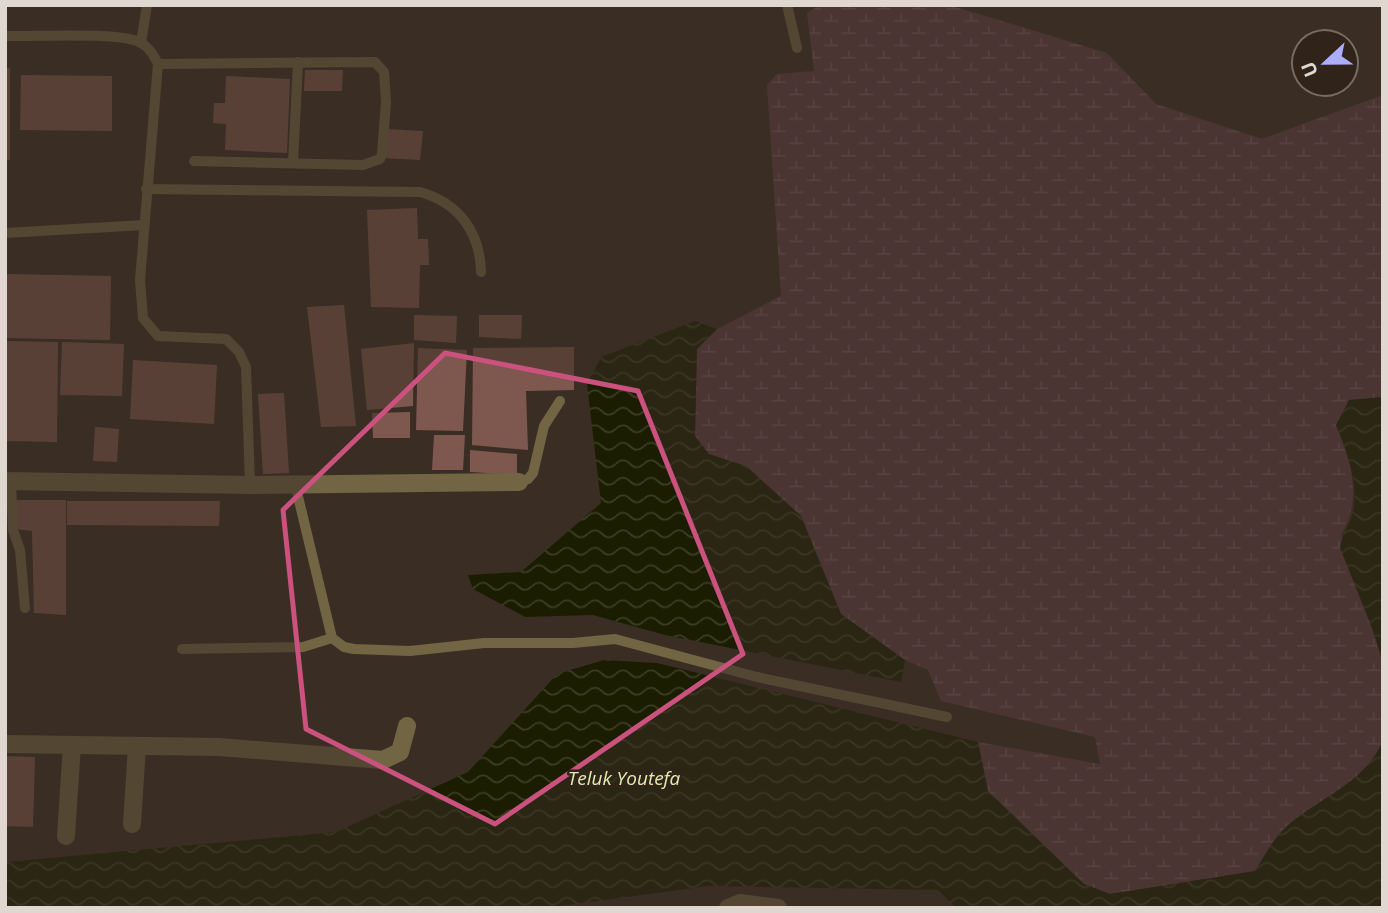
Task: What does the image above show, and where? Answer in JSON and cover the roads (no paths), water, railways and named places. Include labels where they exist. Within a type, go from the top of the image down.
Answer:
[{"type":"street","points":[[8,481],[250,485],[519,482]]},
{"type":"street","points":[[5,744],[219,747],[383,760],[400,752],[407,726]]},
{"type":"street","points":[[66,836],[72,745]]},
{"type":"street","points":[[132,824],[137,746]]},
{"type":"street","points":[[728,908],[740,903],[778,908]]},
{"type":"lane","points":[[141,43],[147,5]]},
{"type":"lane","points":[[788,5],[797,48]]},
{"type":"lane","points":[[5,36],[120,38],[141,43],[153,53],[158,64],[140,279],[143,318],[147,326],[158,335],[226,340],[239,352],[246,367],[250,485]]},
{"type":"lane","points":[[293,163],[298,62]]},
{"type":"lane","points":[[158,64],[375,62],[384,72],[386,102],[380,159],[363,165],[194,161]]},
{"type":"lane","points":[[146,189],[420,192],[448,204],[461,215],[474,233],[480,252],[481,272]]},
{"type":"lane","points":[[5,233],[144,225]]},
{"type":"lane","points":[[519,482],[528,479],[533,473],[544,426],[560,401]]},
{"type":"lane","points":[[8,481],[12,530],[20,550],[25,608]]},
{"type":"lane","points":[[295,484],[332,638],[345,647],[410,651],[484,643],[573,643],[615,639],[757,677],[947,717]]},
{"type":"lane","points":[[182,649],[303,647],[332,638]]},
{"type":"water","points":[[695,321],[717,329],[697,349],[695,436],[709,454],[746,466],[801,516],[841,614],[905,660],[901,682],[665,635],[593,615],[525,617],[473,589],[468,575],[521,572],[601,503],[587,384],[601,357]]},
{"type":"water","points":[[1383,397],[1383,663],[1340,548],[1353,512],[1354,490],[1348,456],[1336,425],[1349,400]]},
{"type":"water","name":"Teluk Youtefa","points":[[604,660],[657,663],[978,742],[988,791],[1084,884],[1110,894],[1255,871],[1281,832],[1354,778],[1376,755],[1383,740],[1383,908],[956,908],[938,890],[708,886],[547,908],[5,908],[5,862],[336,832],[468,772],[557,674]]}]
